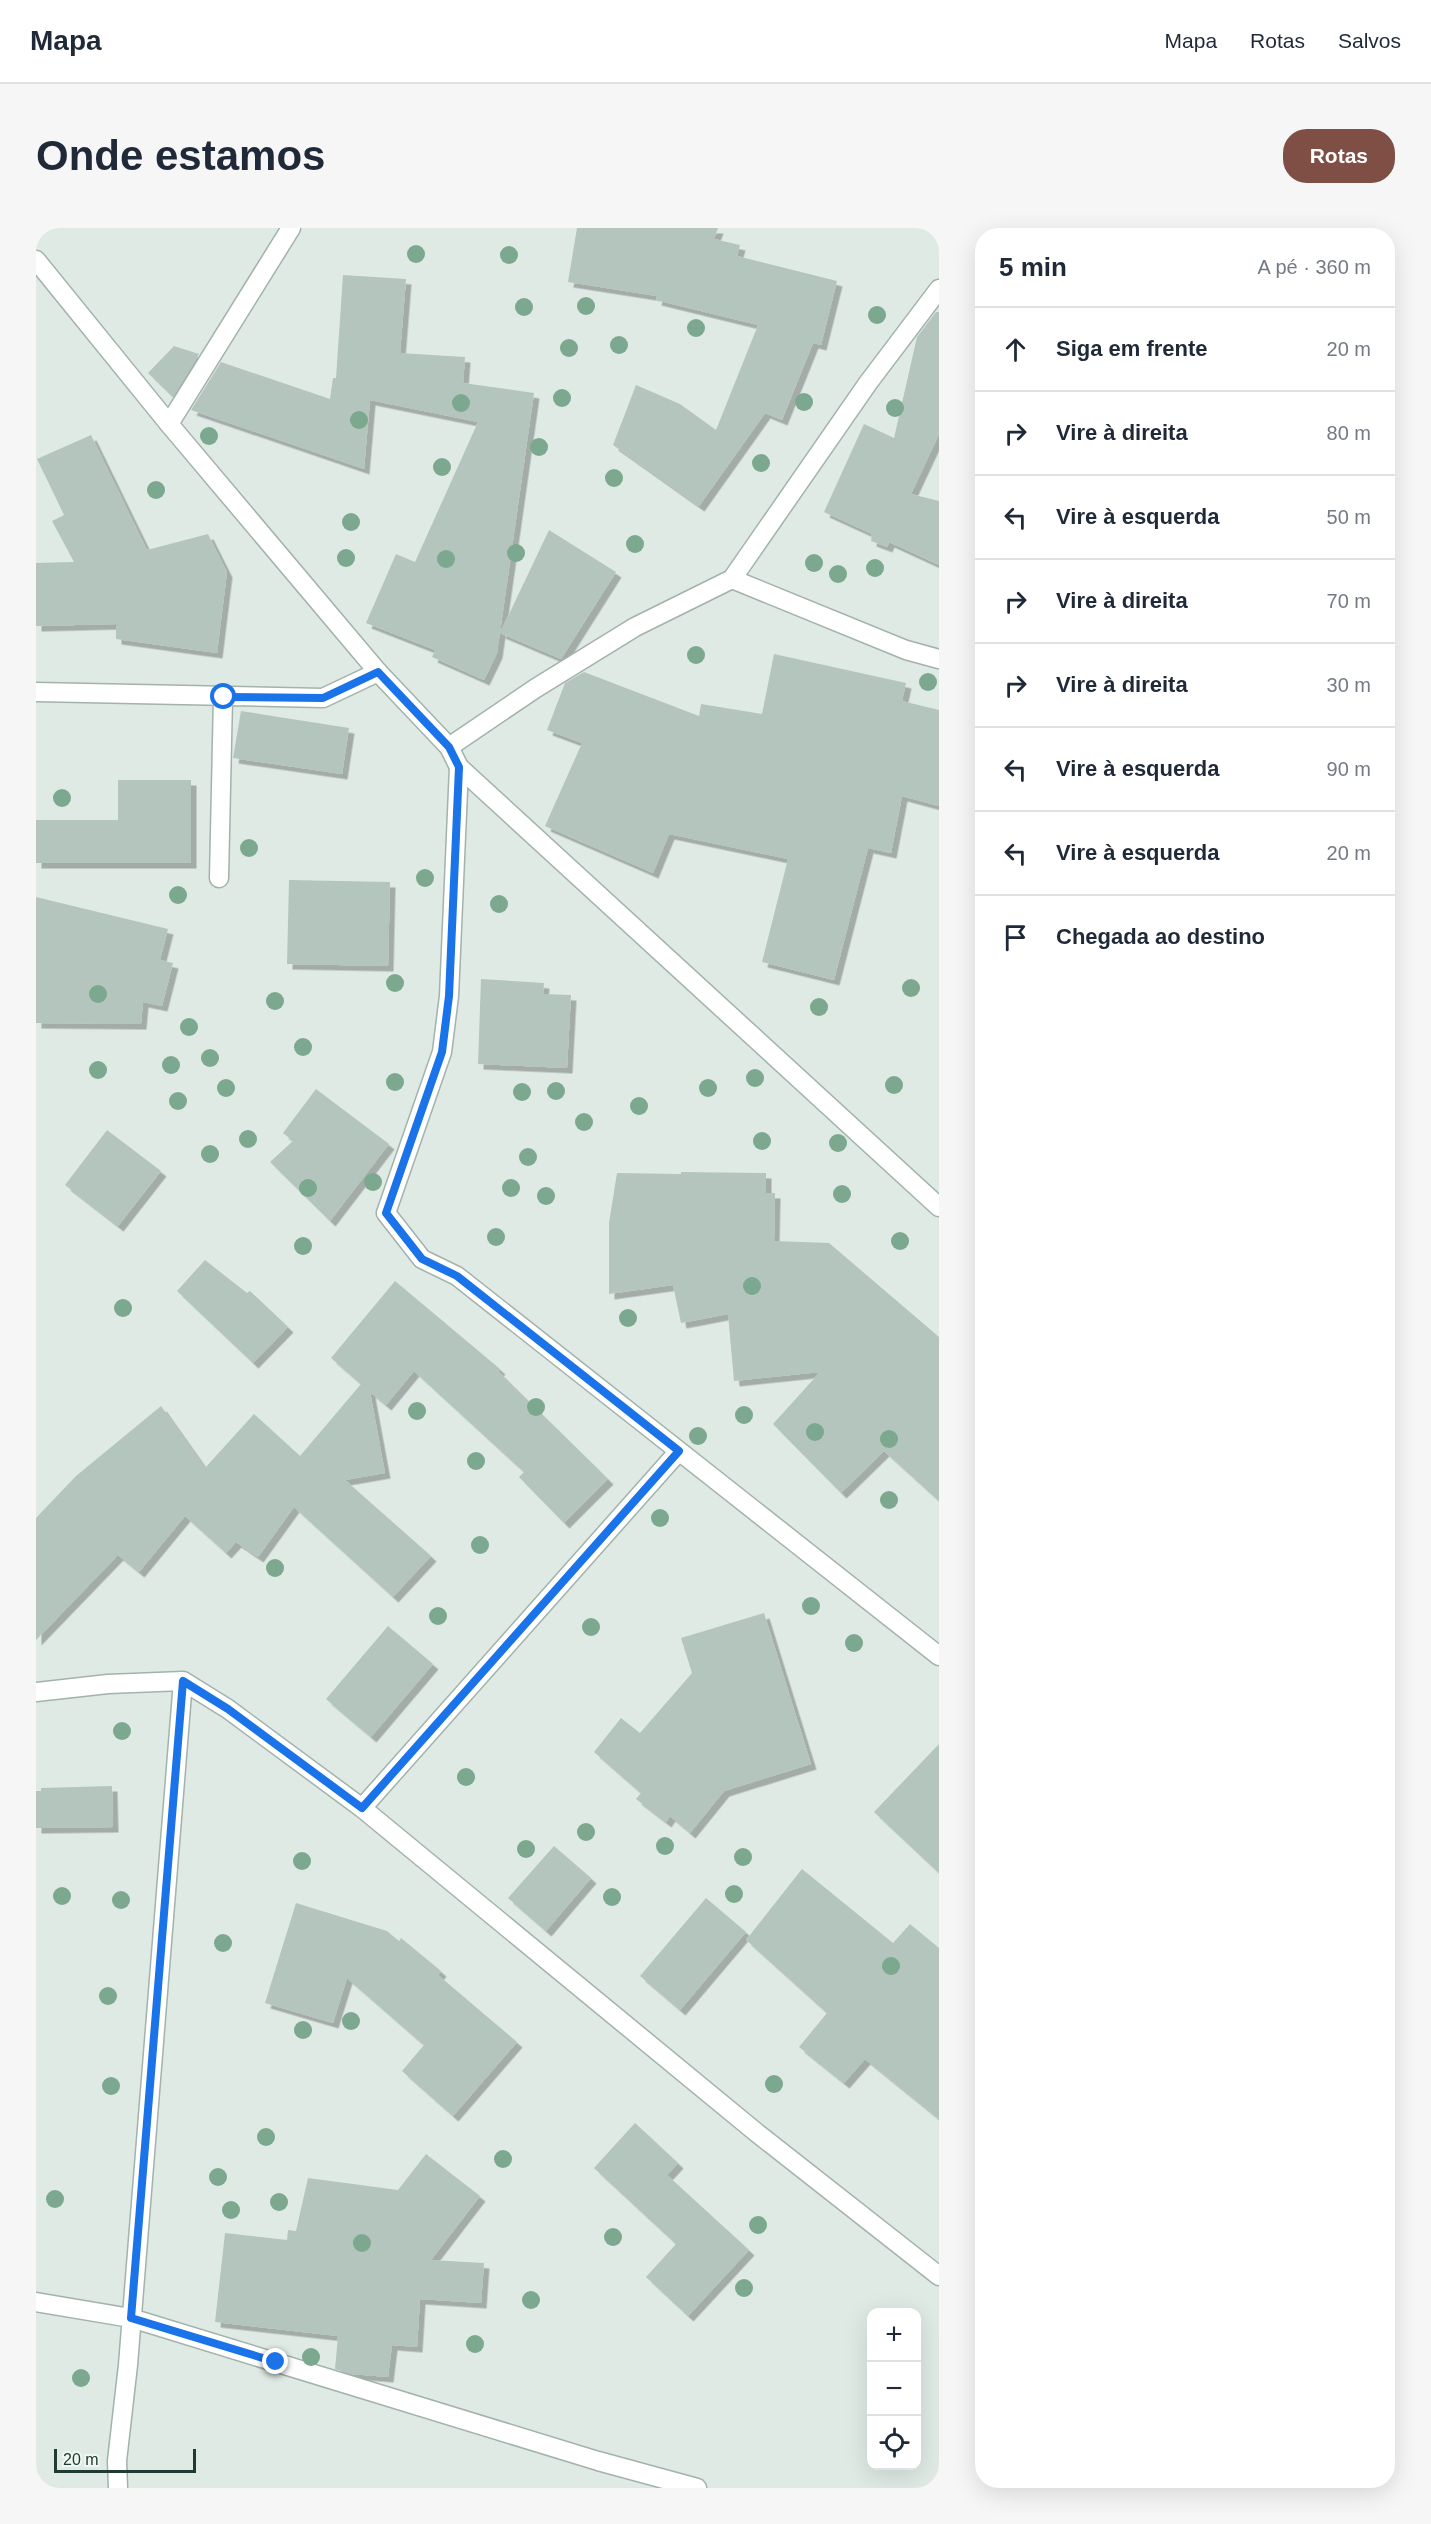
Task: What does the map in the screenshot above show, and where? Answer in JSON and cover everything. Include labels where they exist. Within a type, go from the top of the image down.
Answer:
[{"type":"street","points":[[169,424],[291,228]]},
{"type":"street","points":[[36,260],[169,424],[378,672],[449,747],[459,767],[939,1207]]},
{"type":"street","points":[[449,747],[536,688],[635,627],[732,579],[868,383],[939,289]]},
{"type":"street","points":[[732,579],[906,650],[939,659]]},
{"type":"street","points":[[36,692],[323,698],[378,672]]},
{"type":"street","points":[[219,878],[224,697]]},
{"type":"street","points":[[459,767],[449,996],[442,1052],[386,1213],[422,1259],[457,1276],[939,1656]]},
{"type":"street","points":[[362,1808],[679,1451]]},
{"type":"street","points":[[118,2488],[117,2461],[131,2318],[183,1681]]},
{"type":"street","points":[[36,1692],[108,1684],[183,1681],[228,1709],[362,1808],[757,2133],[939,2276]]},
{"type":"street","points":[[36,2302],[131,2318],[598,2461],[697,2488]]},
{"type":"building","points":[[577,228],[718,228],[714,239],[740,245],[737,256],[837,281],[821,345],[813,343],[782,420],[765,413],[699,506],[613,445],[636,385],[680,404],[716,430],[758,325],[656,300],[657,296],[568,282]]},
{"type":"building","points":[[343,275],[406,279],[400,353],[465,357],[463,383],[534,393],[497,653],[484,680],[432,657],[435,650],[366,623],[396,554],[415,562],[478,422],[370,400],[364,469],[191,410],[221,362],[330,399],[333,378],[336,378]]},
{"type":"building","points":[[936,312],[939,312],[939,434],[911,494],[939,501],[939,565],[889,542],[887,547],[871,541],[872,534],[824,512],[864,424],[894,438],[917,337]]},
{"type":"building","points":[[174,346],[199,354],[173,397],[148,373]]},
{"type":"building","points":[[91,435],[147,550],[208,534],[227,572],[217,653],[116,639],[116,624],[36,626],[36,563],[74,562],[52,521],[64,515],[37,459]]},
{"type":"building","points":[[549,530],[616,572],[561,659],[500,633]]},
{"type":"building","points":[[774,654],[906,683],[902,701],[939,710],[939,806],[902,796],[891,853],[868,848],[834,980],[762,962],[788,859],[669,834],[653,873],[545,826],[582,743],[547,730],[565,683],[584,672],[699,716],[701,704],[762,714]]},
{"type":"building","points":[[241,711],[349,728],[342,774],[233,758]]},
{"type":"building","points":[[118,780],[191,780],[191,863],[36,863],[36,820],[118,820]]},
{"type":"building","points":[[289,880],[390,882],[388,966],[287,964]]},
{"type":"building","points":[[36,897],[168,929],[160,960],[173,963],[162,1006],[143,1002],[141,1024],[36,1023]]},
{"type":"building","points":[[481,979],[544,983],[543,994],[571,995],[567,1068],[478,1064]]},
{"type":"building","points":[[316,1089],[389,1144],[330,1221],[270,1162],[293,1141],[283,1133]]},
{"type":"building","points":[[107,1130],[161,1171],[118,1226],[65,1185]]},
{"type":"building","points":[[681,1172],[766,1173],[766,1193],[775,1193],[774,1241],[829,1243],[939,1337],[939,1501],[884,1451],[841,1493],[773,1424],[820,1372],[734,1381],[728,1314],[681,1323],[673,1285],[609,1294],[609,1223],[617,1173],[681,1174]]},
{"type":"building","points":[[205,1260],[247,1293],[250,1291],[288,1327],[253,1363],[177,1291]]},
{"type":"building","points":[[395,1281],[500,1369],[498,1371],[608,1479],[564,1523],[519,1477],[524,1472],[414,1371],[386,1405],[370,1392],[385,1473],[345,1480],[431,1556],[393,1597],[294,1507],[258,1557],[236,1542],[226,1553],[185,1516],[139,1572],[118,1555],[36,1640],[36,1518],[76,1476],[161,1406],[205,1468],[254,1414],[300,1456],[361,1384],[331,1358]]},
{"type":"building","points":[[764,1613],[811,1764],[724,1791],[690,1833],[670,1816],[666,1822],[636,1799],[641,1793],[594,1752],[621,1718],[640,1733],[692,1673],[681,1638]]},
{"type":"building","points":[[388,1626],[433,1664],[371,1737],[326,1699]]},
{"type":"building","points":[[939,1744],[939,1873],[874,1812]]},
{"type":"building","points":[[112,1786],[113,1827],[36,1828],[36,1791],[41,1791],[41,1788]]},
{"type":"building","points":[[554,1846],[591,1878],[546,1931],[508,1898]]},
{"type":"building","points":[[802,1869],[893,1943],[910,1924],[939,1948],[939,2119],[865,2059],[844,2083],[799,2047],[827,2013],[746,1940]]},
{"type":"building","points":[[706,1898],[746,1932],[680,2010],[640,1976]]},
{"type":"building","points":[[296,1903],[387,1931],[399,1941],[401,1938],[441,1971],[438,1975],[517,2042],[453,2116],[402,2071],[424,2045],[347,1978],[333,2023],[265,2003]]},
{"type":"building","points":[[635,2123],[678,2163],[667,2175],[749,2250],[688,2316],[646,2277],[676,2244],[594,2168]]},
{"type":"building","points":[[426,2154],[480,2196],[431,2260],[484,2263],[481,2303],[420,2299],[417,2347],[392,2345],[388,2377],[351,2374],[335,2369],[338,2336],[215,2322],[225,2233],[287,2240],[288,2230],[296,2231],[308,2178],[398,2190]]},
{"type":"route","points":[[224,697],[323,698],[378,672],[449,747],[459,767],[449,996],[442,1052],[428,1088],[413,1142],[386,1213],[422,1259],[457,1276],[679,1451],[362,1808],[228,1709],[183,1681],[131,2318],[276,2362]]}]
